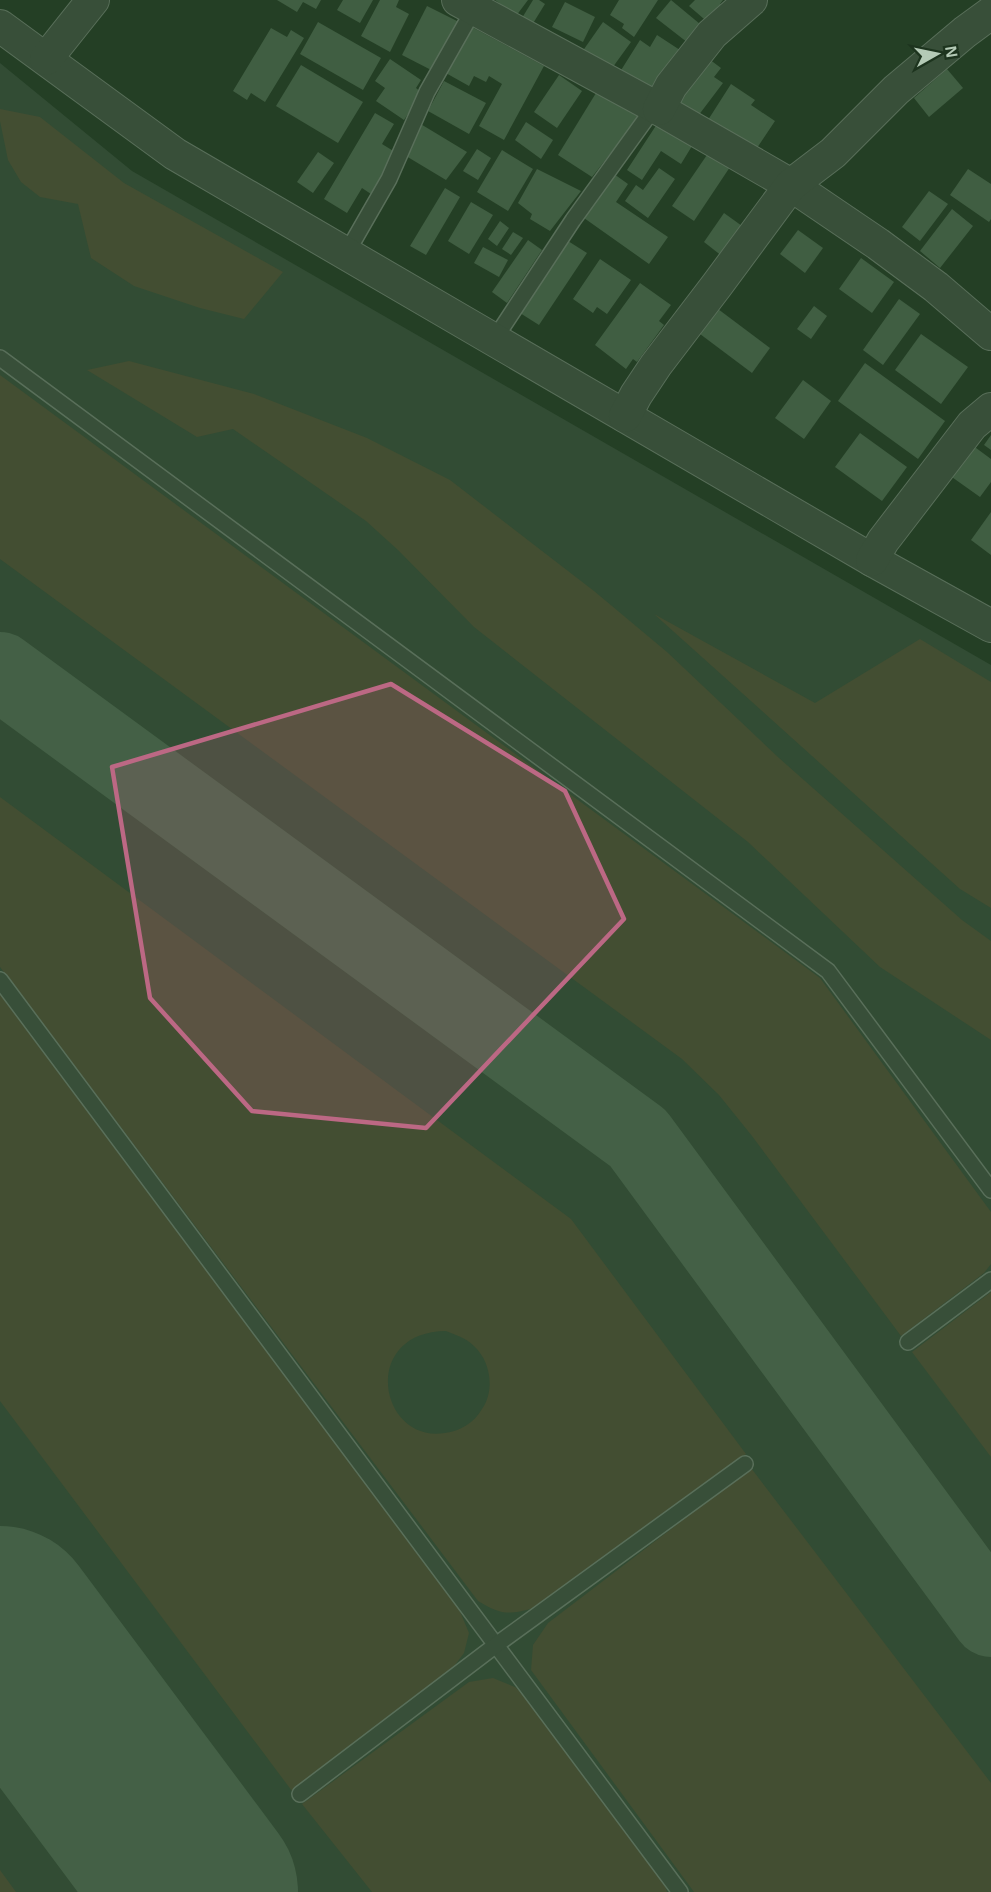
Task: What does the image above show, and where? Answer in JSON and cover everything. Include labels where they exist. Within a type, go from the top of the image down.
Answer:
[{"type":"street","points":[[46,59],[93,0]]},
{"type":"street","points":[[658,110],[671,86],[712,34],[751,0]]},
{"type":"street","points":[[465,3],[791,185],[936,287],[991,334]]},
{"type":"street","points":[[625,416],[656,365],[791,185],[833,153],[896,90],[991,13]]},
{"type":"street","points":[[0,26],[175,154],[872,560],[991,626]]},
{"type":"street","points":[[872,560],[882,541],[972,425],[991,409]]},
{"type":"lane","points":[[346,254],[389,179],[465,3]]},
{"type":"lane","points":[[494,340],[573,220],[648,116],[658,110]]},
{"type":"lane","points":[[0,358],[828,971],[991,1190]]},
{"type":"lane","points":[[0,980],[680,1892]]},
{"type":"lane","points":[[908,1342],[991,1280]]},
{"type":"lane","points":[[300,1794],[496,1646],[745,1464]]},
{"type":"highlighted area","points":[[391,684],[565,791],[624,919],[426,1128],[252,1111],[150,998],[112,767]]},
{"type":"shaded area","points":[[0,63],[132,171],[991,665],[991,1892],[0,1892]]},
{"type":"shaded area","points":[[0,109],[40,117],[124,183],[283,272],[244,319],[200,308],[134,286],[91,258],[78,204],[40,197],[21,182],[8,160],[0,121]]},
{"type":"shaded area","points":[[129,361],[254,394],[367,438],[450,480],[594,591],[667,652],[779,758],[962,920],[991,941],[991,1040],[880,967],[748,842],[474,627],[366,521],[233,429],[197,437],[87,370]]},
{"type":"shaded area","points":[[0,375],[820,978],[991,1212],[991,1264],[984,1273],[901,1336],[752,1136],[719,1095],[682,1059],[0,559]]},
{"type":"shaded area","points":[[654,614],[815,703],[920,639],[991,682],[991,908],[960,889]]},
{"type":"shaded area","points":[[0,797],[571,1219],[746,1454],[534,1608],[505,1612],[478,1601],[0,967]],"holes":[[[446,1331],[468,1341],[480,1353],[489,1376],[489,1393],[479,1414],[466,1426],[445,1433],[423,1432],[405,1422],[393,1406],[388,1386],[390,1367],[400,1349],[418,1336]]]},
{"type":"shaded area","points":[[0,989],[459,1609],[469,1633],[464,1653],[452,1669],[292,1791],[0,1401]]},
{"type":"shaded area","points":[[991,1292],[991,1457],[912,1352]]},
{"type":"shaded area","points":[[751,1468],[991,1783],[991,1892],[694,1892],[531,1670],[533,1645],[548,1623]]},
{"type":"shaded area","points":[[493,1678],[515,1687],[537,1707],[663,1879],[667,1892],[372,1892],[302,1804],[469,1682]]},
{"type":"shaded area","points":[[0,1870],[16,1892],[0,1892]]},
{"type":"building","points":[[277,0],[321,0],[316,9],[303,2],[297,12]]},
{"type":"building","points":[[343,0],[373,0],[360,23],[337,10]]},
{"type":"building","points":[[380,0],[399,0],[396,7],[409,14],[390,52],[361,36]]},
{"type":"building","points":[[495,0],[528,0],[516,16]]},
{"type":"building","points":[[533,0],[539,0],[545,4],[532,25],[522,18]]},
{"type":"building","points":[[619,0],[658,0],[634,37],[622,28],[624,24],[610,15]]},
{"type":"building","points":[[671,0],[706,29],[692,46],[656,18]]},
{"type":"building","points":[[695,0],[723,0],[720,4],[725,9],[711,25],[689,6]]},
{"type":"building","points":[[565,2],[595,17],[583,42],[552,27]]},
{"type":"building","points":[[427,6],[459,22],[435,72],[402,55]]},
{"type":"building","points":[[318,22],[381,58],[363,90],[300,54]]},
{"type":"building","points":[[603,22],[631,42],[610,71],[582,52]]},
{"type":"building","points":[[470,26],[544,66],[504,140],[479,126],[502,84],[489,76],[486,82],[474,76],[469,86],[444,72]]},
{"type":"building","points":[[271,28],[287,37],[291,30],[304,38],[265,102],[251,93],[247,100],[233,91]]},
{"type":"building","points":[[657,35],[683,52],[653,98],[618,75],[640,40],[650,47]]},
{"type":"building","points":[[390,59],[421,80],[416,88],[422,93],[404,120],[376,101],[385,88],[375,81]]},
{"type":"building","points":[[709,59],[721,68],[714,77],[723,83],[698,116],[678,100]]},
{"type":"building","points":[[301,65],[363,102],[338,143],[276,106]]},
{"type":"building","points":[[947,69],[963,88],[929,117],[914,98]]},
{"type":"building","points":[[559,75],[582,91],[557,128],[534,112]]},
{"type":"building","points":[[444,81],[486,103],[469,134],[428,111]]},
{"type":"building","points":[[731,84],[755,100],[751,105],[775,121],[755,151],[708,120]]},
{"type":"building","points":[[596,93],[639,117],[592,177],[558,155]]},
{"type":"building","points":[[375,113],[394,124],[382,144],[395,152],[371,194],[362,188],[347,213],[324,199]]},
{"type":"building","points":[[526,122],[553,140],[541,159],[515,140]]},
{"type":"building","points":[[419,123],[467,152],[446,180],[406,156]]},
{"type":"building","points":[[657,124],[692,146],[681,164],[661,151],[642,180],[627,170]]},
{"type":"building","points":[[477,149],[491,158],[478,180],[463,171]]},
{"type":"building","points":[[502,150],[533,169],[508,211],[477,192]]},
{"type":"building","points":[[318,152],[334,163],[313,193],[297,182]]},
{"type":"building","points":[[709,152],[730,167],[694,221],[672,206]]},
{"type":"building","points":[[659,168],[675,179],[648,218],[625,201],[636,185],[643,190]]},
{"type":"building","points":[[537,169],[581,191],[550,231],[530,219],[532,214],[518,203]]},
{"type":"building","points":[[968,169],[991,184],[991,219],[989,222],[950,195]]},
{"type":"building","points":[[614,174],[628,184],[616,202],[668,237],[649,264],[584,218]]},
{"type":"building","points":[[445,188],[460,197],[426,255],[410,246]]},
{"type":"building","points":[[929,191],[948,204],[920,241],[902,227]]},
{"type":"building","points":[[471,202],[493,215],[469,254],[448,241]]},
{"type":"building","points":[[952,209],[973,226],[940,268],[920,251]]},
{"type":"building","points":[[724,213],[749,231],[727,260],[704,242]]},
{"type":"building","points":[[500,221],[509,228],[497,246],[488,239]]},
{"type":"building","points":[[798,230],[823,248],[805,273],[780,254]]},
{"type":"building","points":[[513,232],[523,238],[511,255],[502,249]]},
{"type":"building","points":[[528,240],[542,250],[507,303],[492,292]]},
{"type":"building","points":[[568,241],[587,253],[539,325],[520,313]]},
{"type":"building","points":[[483,247],[508,260],[499,277],[474,263]]},
{"type":"building","points":[[861,258],[894,282],[872,313],[839,289]]},
{"type":"building","points":[[600,259],[631,280],[607,314],[597,307],[593,313],[573,299]]},
{"type":"building","points":[[640,283],[671,305],[659,321],[664,325],[637,362],[633,359],[626,369],[595,345]]},
{"type":"building","points":[[899,299],[920,314],[883,365],[863,350]]},
{"type":"building","points":[[814,306],[827,316],[811,339],[797,329]]},
{"type":"building","points":[[718,309],[770,348],[752,373],[700,334]]},
{"type":"building","points":[[921,334],[968,367],[941,404],[895,370]]},
{"type":"building","points":[[865,363],[945,421],[918,459],[838,401]]},
{"type":"building","points":[[803,380],[831,401],[804,439],[775,418]]},
{"type":"building","points":[[860,433],[907,467],[882,501],[835,467]]},
{"type":"building","points":[[991,435],[991,450],[984,445]]},
{"type":"building","points":[[972,445],[991,459],[991,482],[980,497],[949,475]]},
{"type":"building","points":[[991,512],[991,555],[971,540]]},
{"type":"taxiway","points":[[0,671],[638,1138],[991,1618]]},
{"type":"runway","points":[[0,1624],[200,1892]]}]
